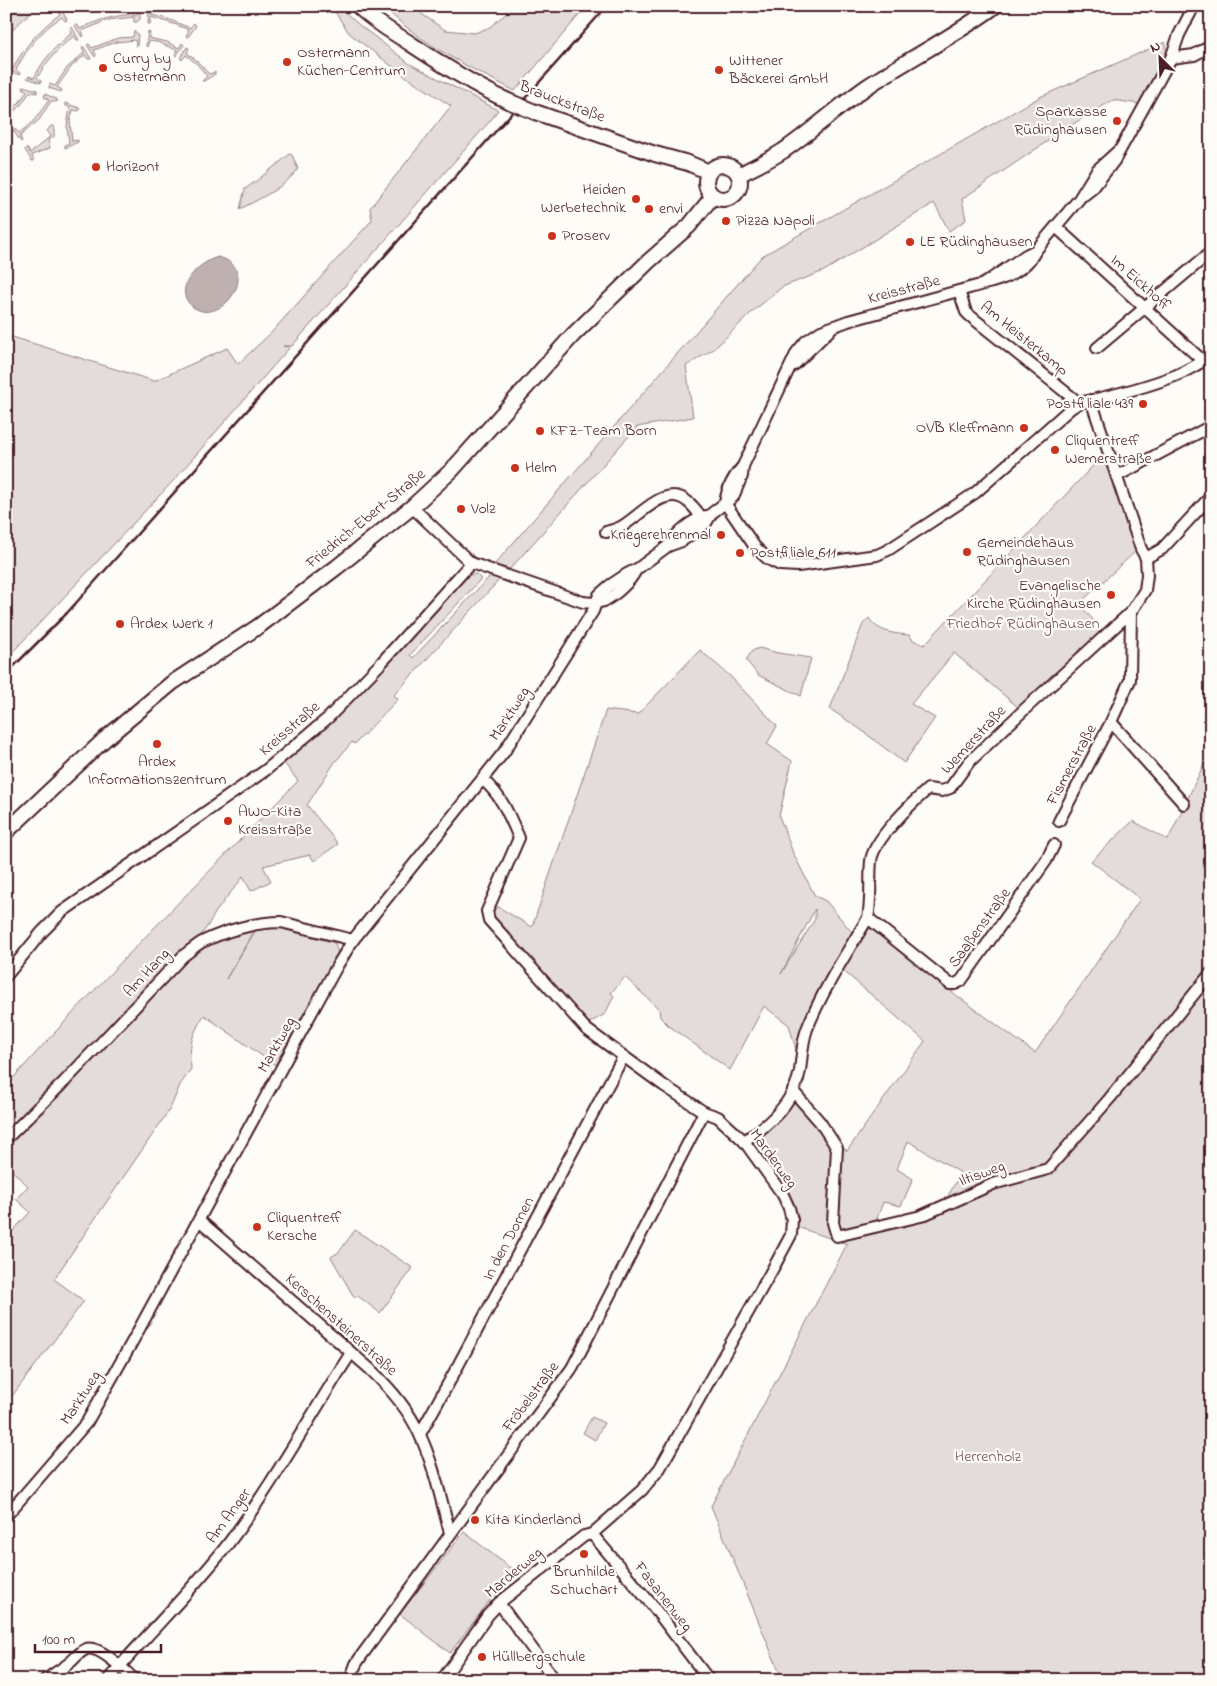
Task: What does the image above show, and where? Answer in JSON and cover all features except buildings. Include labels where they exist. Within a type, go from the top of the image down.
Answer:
[{"type":"street","name":"Brauckstraße","points":[[358,6],[388,31],[455,73],[508,101],[630,146],[688,163],[709,172]]},
{"type":"street","name":"Brauckstraße","points":[[373,6],[411,44]]},
{"type":"street","points":[[739,175],[768,161],[866,88],[995,6]]},
{"type":"street","name":"Kreisstraße","points":[[725,503],[726,494],[734,475],[742,466],[798,352],[806,341],[821,331],[848,321],[984,284],[1036,250],[1079,199],[1097,170],[1118,151],[1172,58],[1178,35],[1194,6]]},
{"type":"street","points":[[1172,58],[1188,56],[1208,48]]},
{"type":"street","points":[[723,165],[731,167],[739,175],[741,180],[740,188],[734,196],[723,199],[713,196],[707,188],[709,172],[715,167],[723,165]]},
{"type":"street","name":"Friedrich-Ebert-Straße","points":[[6,832],[105,739],[172,683],[259,626],[412,507],[452,470],[573,335],[649,261],[689,226],[713,196]]},
{"type":"street","name":"Im Eickhoff","points":[[1056,227],[1145,308],[1207,358]]},
{"type":"street","points":[[1096,348],[1211,252]]},
{"type":"street","name":"Am Heisterkamp","points":[[959,291],[966,312],[969,315],[1080,403]]},
{"type":"street","points":[[412,507],[471,563],[584,602],[596,602],[603,591],[668,546],[682,541],[703,520],[725,503],[755,547],[768,559],[780,565],[798,566],[877,555],[888,550],[975,493],[1071,408],[1080,403],[1152,384],[1177,375],[1207,358]]},
{"type":"street","name":"Wemerstraße","points":[[744,1141],[762,1130],[793,1091],[800,1069],[802,1044],[826,986],[868,918],[871,898],[871,860],[874,850],[927,785],[942,792],[950,788],[969,762],[1131,612],[1145,590],[1147,575],[1146,558],[1141,549],[1091,400]]},
{"type":"street","points":[[1117,476],[1211,426]]},
{"type":"street","points":[[606,532],[623,527],[654,502],[670,496],[679,496],[688,502],[703,520]]},
{"type":"street","points":[[1146,558],[1162,549],[1201,504],[1211,496]]},
{"type":"street","name":"Kreisstraße","points":[[6,976],[42,932],[62,912],[266,770],[328,718],[382,662],[471,563]]},
{"type":"street","name":"Marktweg","points":[[6,1516],[87,1422],[353,940],[504,752],[593,611],[596,602]]},
{"type":"street","name":"Fismerstraße","points":[[1059,821],[1111,722],[1130,680],[1131,612]]},
{"type":"street","name":"Fismerstraße","points":[[1111,722],[1184,804]]},
{"type":"street","name":"Marderweg","points":[[442,1680],[498,1603],[584,1536],[592,1534],[642,1490],[660,1468],[791,1235],[792,1220],[783,1195],[744,1141],[718,1117],[704,1112],[586,1029],[489,920],[487,911],[519,838],[508,813],[494,790],[483,780]]},
{"type":"street","name":"Saaßenstraße","points":[[868,918],[950,984],[956,984],[961,981],[1001,925],[1046,861],[1054,845]]},
{"type":"street","name":"Am Hang","points":[[6,1139],[65,1081],[183,956],[201,943],[232,931],[271,922],[281,922],[353,940]]},
{"type":"street","name":"Iltisweg","points":[[793,1091],[820,1122],[837,1148],[833,1223],[837,1236],[921,1216],[993,1184],[1048,1169],[1110,1098],[1211,973]]},
{"type":"street","name":"In den Dornen","points":[[420,1434],[623,1056]]},
{"type":"street","name":"Fröbelstraße","points":[[350,1680],[356,1664],[362,1655],[572,1368],[704,1112]]},
{"type":"street","name":"Kerschensteinerstraße","points":[[198,1220],[384,1381],[420,1434],[450,1533]]},
{"type":"street","name":"Am Anger","points":[[108,1680],[195,1585],[228,1544],[280,1470],[351,1353]]},
{"type":"street","name":"Fasanenweg","points":[[592,1534],[652,1606],[709,1680]]},
{"type":"street","points":[[498,1603],[555,1680]]},
{"type":"street","points":[[45,1680],[69,1664],[84,1650],[88,1649],[99,1651],[135,1680]]},
{"type":"green space","points":[[22,6],[37,6],[15,27],[6,39],[6,16]]},
{"type":"green space","points":[[331,6],[338,6],[410,64],[498,110],[292,346],[283,346],[290,347],[174,480],[6,659],[6,335],[154,381],[227,348],[238,364],[271,333],[372,220],[370,208],[451,106],[402,74],[349,33]]},
{"type":"green space","points":[[383,6],[410,6],[445,30],[475,33],[490,27],[515,6],[587,6],[515,91],[446,54],[397,20]]},
{"type":"green space","points":[[60,7],[67,20],[65,21],[62,17],[35,40],[16,70],[20,75],[7,70],[8,67],[13,69],[33,38],[60,14],[57,8]]},
{"type":"green space","points":[[140,8],[140,19],[137,22],[134,22],[134,17],[108,20],[82,31],[84,36],[82,37],[75,26],[77,24],[80,29],[108,18],[137,14]]},
{"type":"green space","points":[[149,9],[152,15],[190,28],[194,23],[196,26],[188,37],[186,36],[189,30],[177,25],[151,17],[150,24],[148,24]]},
{"type":"green space","points":[[72,27],[79,40],[74,36],[53,55],[37,78],[41,83],[27,78],[29,76],[34,78],[50,53],[72,33],[70,28]]},
{"type":"green space","points":[[134,31],[138,34],[137,46],[135,40],[116,42],[94,50],[95,57],[87,45],[89,44],[92,48],[118,38],[133,37]]},
{"type":"green space","points":[[148,31],[150,33],[149,38],[167,42],[179,48],[182,43],[184,45],[176,56],[177,50],[157,42],[149,41],[147,47]]},
{"type":"green space","points":[[1165,42],[1168,63],[1139,104],[1113,100],[1073,124],[962,199],[966,220],[949,231],[934,203],[824,271],[782,287],[751,313],[714,349],[686,366],[693,417],[637,427],[510,569],[494,565],[762,256],[1040,97]]},
{"type":"green space","points":[[82,47],[84,47],[91,59],[88,59],[85,55],[72,66],[57,87],[62,90],[61,92],[49,88],[50,84],[55,86],[67,68],[84,53]]},
{"type":"green space","points":[[187,47],[189,48],[187,53],[209,74],[215,72],[215,74],[202,81],[207,76],[197,64],[186,55],[182,60],[180,58]]},
{"type":"green space","points":[[23,86],[37,90],[37,93],[30,92],[20,106],[8,116],[11,122],[9,123],[6,119],[6,114],[19,103],[27,91]]},
{"type":"green space","points":[[45,94],[58,101],[51,101],[39,120],[20,136],[21,142],[13,130],[15,129],[19,133],[33,122],[49,100],[44,97]]},
{"type":"green space","points":[[65,103],[80,110],[73,110],[70,121],[72,141],[78,140],[78,142],[65,148],[65,145],[69,143],[67,126],[70,108]]},
{"type":"green space","points":[[51,126],[54,126],[54,137],[48,139],[50,148],[32,155],[34,161],[32,161],[25,149],[27,148],[30,153],[51,136],[47,131]]},
{"type":"green space","points":[[290,154],[298,169],[292,176],[272,192],[240,209],[245,189]]},
{"type":"green space","name":"Friedhof Rüdinghausen","points":[[1104,454],[1136,551],[1079,604],[1103,631],[1019,708],[954,653],[911,704],[935,718],[904,763],[860,729],[830,709],[863,624],[869,618],[872,623],[881,629],[892,633],[909,635],[913,640],[924,645]]},
{"type":"green space","points":[[476,574],[481,579],[410,655],[413,658],[491,575],[500,579],[394,695],[398,699],[355,744],[352,742],[335,762],[307,805],[338,844],[314,861],[310,855],[263,866],[271,881],[251,891],[243,876],[201,935],[206,945],[255,929],[226,979],[256,930],[280,928],[335,943],[338,953],[275,1065],[204,1015],[192,1041],[190,1053],[191,1069],[180,1085],[170,1109],[54,1279],[84,1301],[6,1404],[6,1242],[12,1232],[30,1212],[16,1199],[28,1186],[6,1165],[6,1086],[114,970],[298,781],[284,763],[331,718],[463,579]]},
{"type":"green space","points":[[759,648],[811,658],[801,696],[758,675],[746,660],[752,651]]},
{"type":"green space","points":[[700,650],[730,676],[777,726],[767,744],[792,761],[779,816],[793,853],[815,896],[826,901],[855,936],[824,986],[799,1060],[789,1025],[764,1006],[730,1070],[669,1026],[660,1017],[659,1009],[625,977],[611,993],[614,996],[605,1014],[586,1025],[493,921],[490,914],[495,905],[532,927],[606,710],[638,714]],"holes":[[[815,909],[815,919],[781,974]]]},
{"type":"green space","name":"Herrenholz","points":[[1211,749],[1211,1680],[780,1680],[781,1676],[711,1506],[847,1244],[797,1227],[792,1209],[750,1144],[776,1122],[790,1103],[798,1102],[817,1125],[847,1151],[925,1041],[840,968],[868,922],[956,995],[1035,1053],[1140,899],[1091,861],[1133,821],[1168,840]],"holes":[[[908,1141],[961,1173],[940,1210],[873,1230],[883,1202],[901,1206],[913,1179],[897,1169]]]},
{"type":"green space","points":[[355,1230],[413,1268],[380,1313],[358,1296],[354,1297],[331,1257],[339,1252]]},
{"type":"green space","points":[[592,1417],[604,1423],[595,1440],[583,1433]]},
{"type":"green space","points":[[464,1532],[513,1570],[450,1653],[400,1614]]},
{"type":"shaded area","points":[[218,257],[231,263],[237,272],[238,283],[233,294],[226,303],[215,310],[204,311],[193,307],[187,300],[185,292],[190,277],[203,264]]},
{"type":"railway","points":[[6,674],[67,613],[607,6]]},
{"type":"place","name":"Ostermann Küchen-Centrum","points":[[287,62]]},
{"type":"place","name":"Curry by Ostermann","points":[[103,68]]},
{"type":"place","name":"Wittener Bäckerei GmbH","points":[[719,70]]},
{"type":"place","name":"Sparkasse Rüdinghausen","points":[[1117,121]]},
{"type":"place","name":"Horizont","points":[[96,167]]},
{"type":"place","name":"Heiden Werbetechnik","points":[[636,199]]},
{"type":"place","name":"envi","points":[[649,209]]},
{"type":"place","name":"Pizza Napoli","points":[[726,221]]},
{"type":"place","name":"Proserv","points":[[552,236]]},
{"type":"place","name":"LE Rüdinghausen","points":[[910,242]]},
{"type":"place","name":"Postfiliale 439","points":[[1143,404]]},
{"type":"place","name":"OVB Kleffmann","points":[[1024,428]]},
{"type":"place","name":"KFZ-Team Born","points":[[540,431]]},
{"type":"place","name":"Cliquentreff Wemerstraße","points":[[1055,450]]},
{"type":"place","name":"Helm","points":[[515,468]]},
{"type":"place","name":"Volz","points":[[461,509]]},
{"type":"place","name":"Kriegerehrenmal","points":[[721,535]]},
{"type":"place","name":"Gemeindehaus Rüdinghausen","points":[[967,552]]},
{"type":"place","name":"Postfiliale 611","points":[[740,553]]},
{"type":"place","name":"Evangelische Kirche Rüdinghausen","points":[[1111,595]]},
{"type":"place","name":"Ardex Werk 1","points":[[120,624]]},
{"type":"place","name":"Ardex Informationszentrum","points":[[157,744]]},
{"type":"place","name":"AWO-Kita Kreisstraße","points":[[228,821]]},
{"type":"place","name":"Cliquentreff Kersche","points":[[257,1227]]},
{"type":"place","name":"Kita Kinderland","points":[[475,1520]]},
{"type":"place","name":"Brunhilde Schuchart","points":[[584,1554]]},
{"type":"place","name":"Hüllbergschule","points":[[482,1657]]}]
